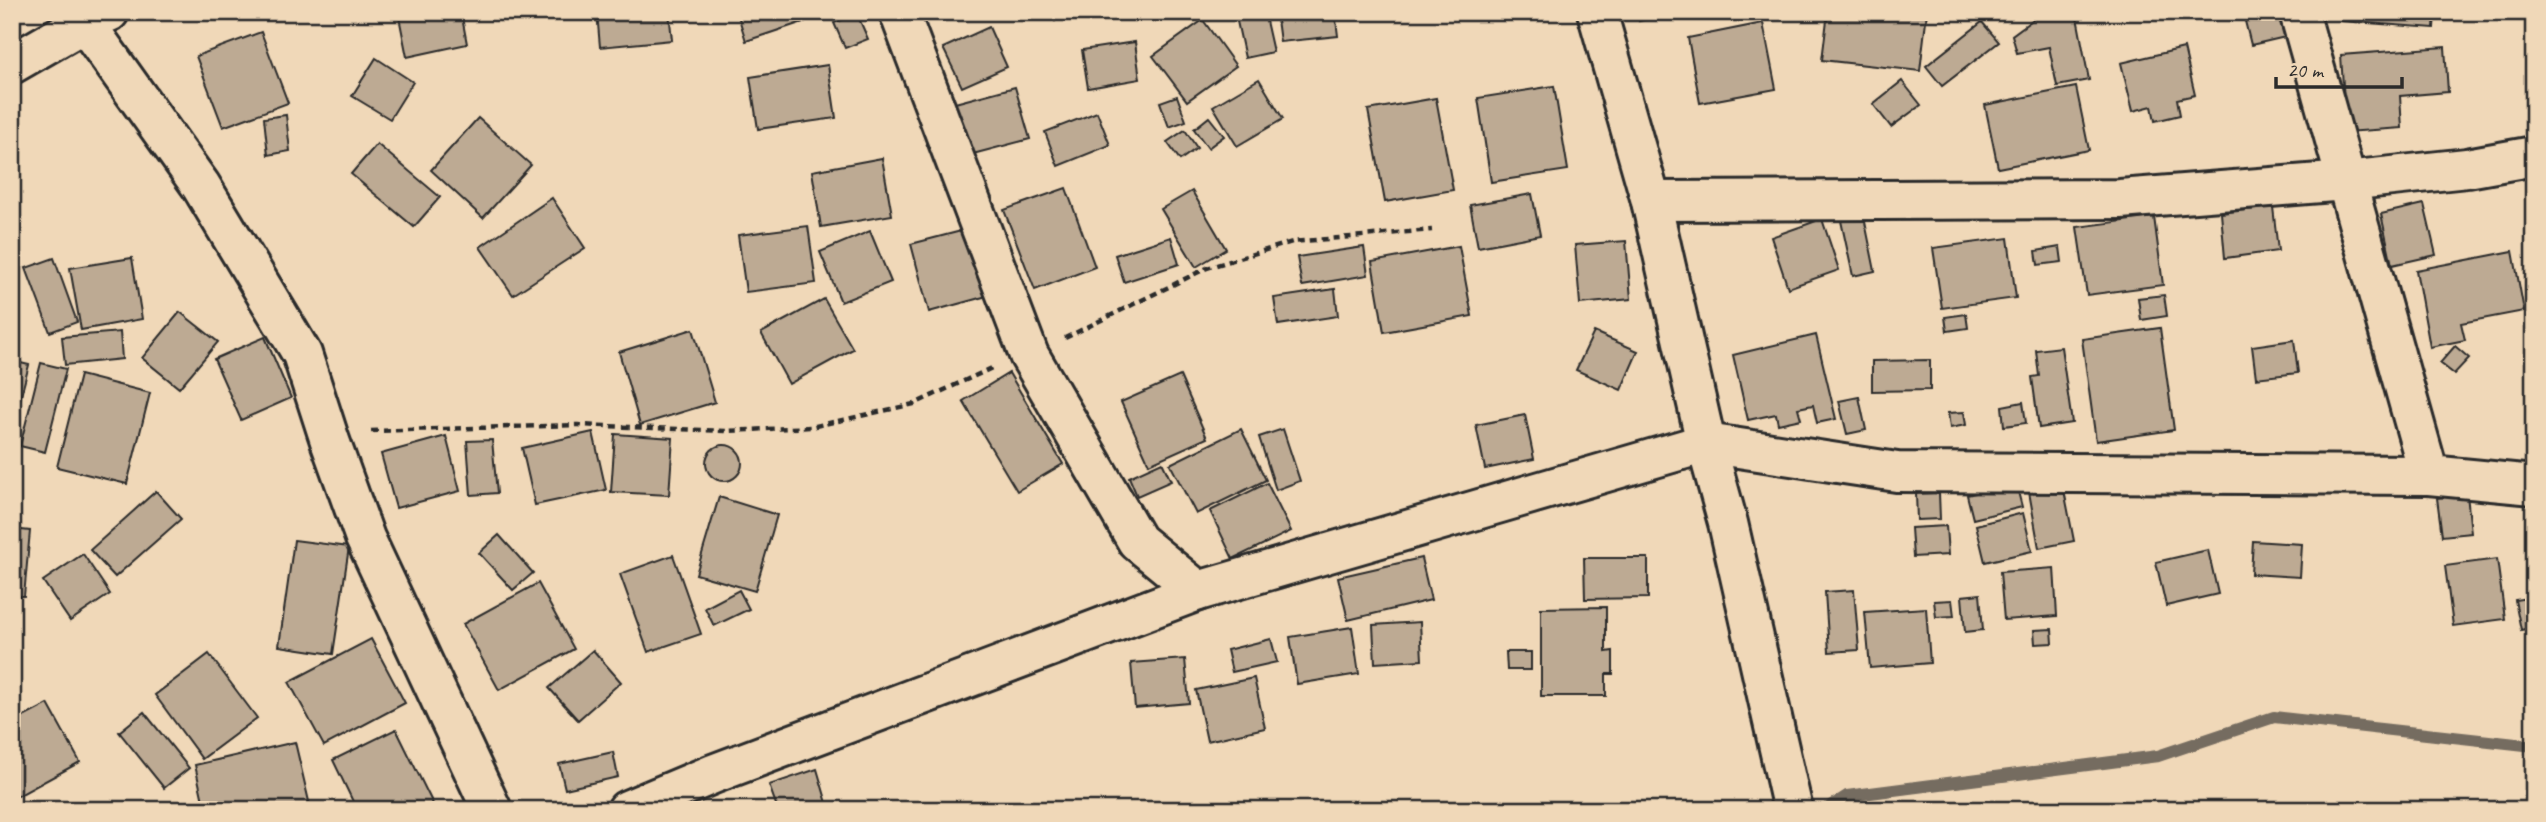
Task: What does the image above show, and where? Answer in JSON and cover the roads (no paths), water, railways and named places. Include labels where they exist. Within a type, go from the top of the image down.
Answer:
[{"type":"street","points":[[899,12],[1028,355],[1137,541],[1198,591]]},
{"type":"street","points":[[1597,12],[1651,201],[1793,810]]},
{"type":"street","points":[[2299,12],[2429,475]]},
{"type":"street","points":[[12,64],[91,16],[201,187],[302,354],[365,538],[492,810]]},
{"type":"street","points":[[1651,201],[2120,199],[2346,181],[2467,168],[2534,156]]},
{"type":"street","points":[[627,810],[713,774],[1198,591],[1706,443],[1897,472],[2429,475],[2534,485]]},
{"type":"waterway","points":[[1825,810],[1847,796],[2158,756],[2274,717],[2534,746]]}]
